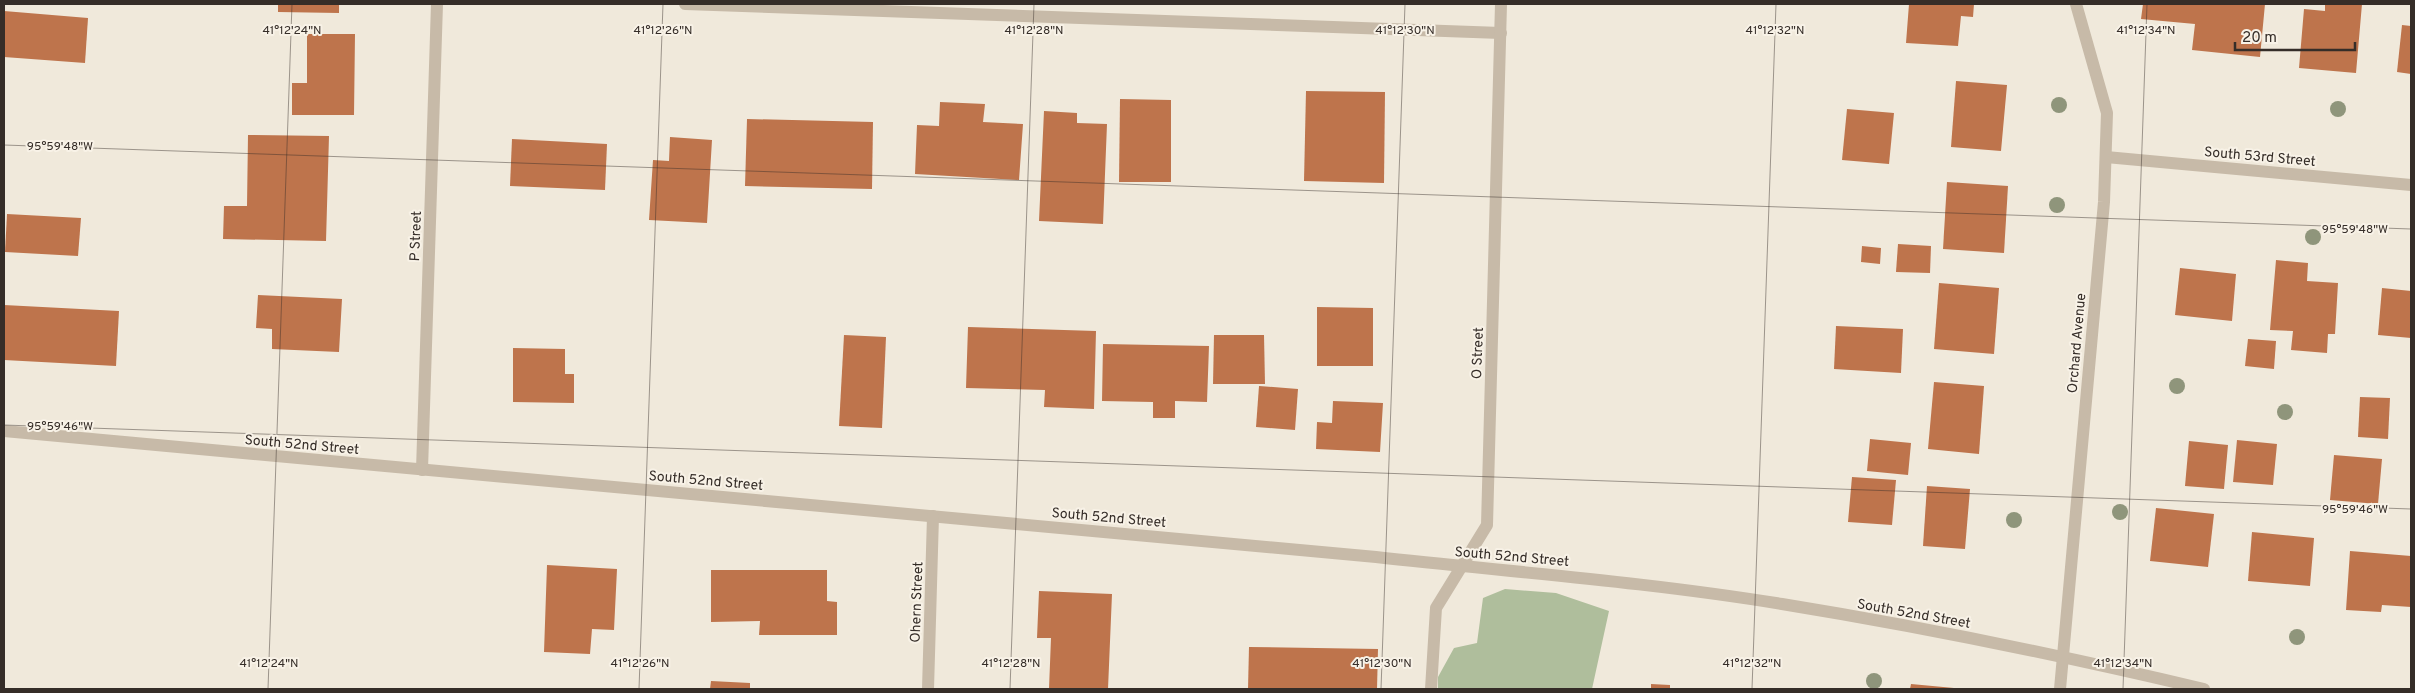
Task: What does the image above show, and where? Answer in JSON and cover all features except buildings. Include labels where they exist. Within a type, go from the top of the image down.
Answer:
[{"type":"street","name":"P Street","points":[[422,470],[437,4]]},
{"type":"street","points":[[686,4],[1501,33]]},
{"type":"street","name":"O Street","points":[[1431,689],[1436,608],[1487,525],[1502,4]]},
{"type":"street","name":"Orchard Avenue","points":[[2060,689],[2104,202],[2106,156],[2107,113],[2076,4]]},
{"type":"street","name":"South 53rd Street","points":[[2106,156],[2411,185]]},
{"type":"street","name":"South 52nd Street","points":[[4,431],[1376,557],[1596,579],[1782,604],[2063,656],[2204,689]]},
{"type":"street","name":"Ohern Street","points":[[928,689],[933,516]]},
{"type":"green space","points":[[1505,589],[1556,593],[1609,611],[1592,689],[1438,689],[1438,677],[1454,648],[1477,643],[1483,598]]}]
